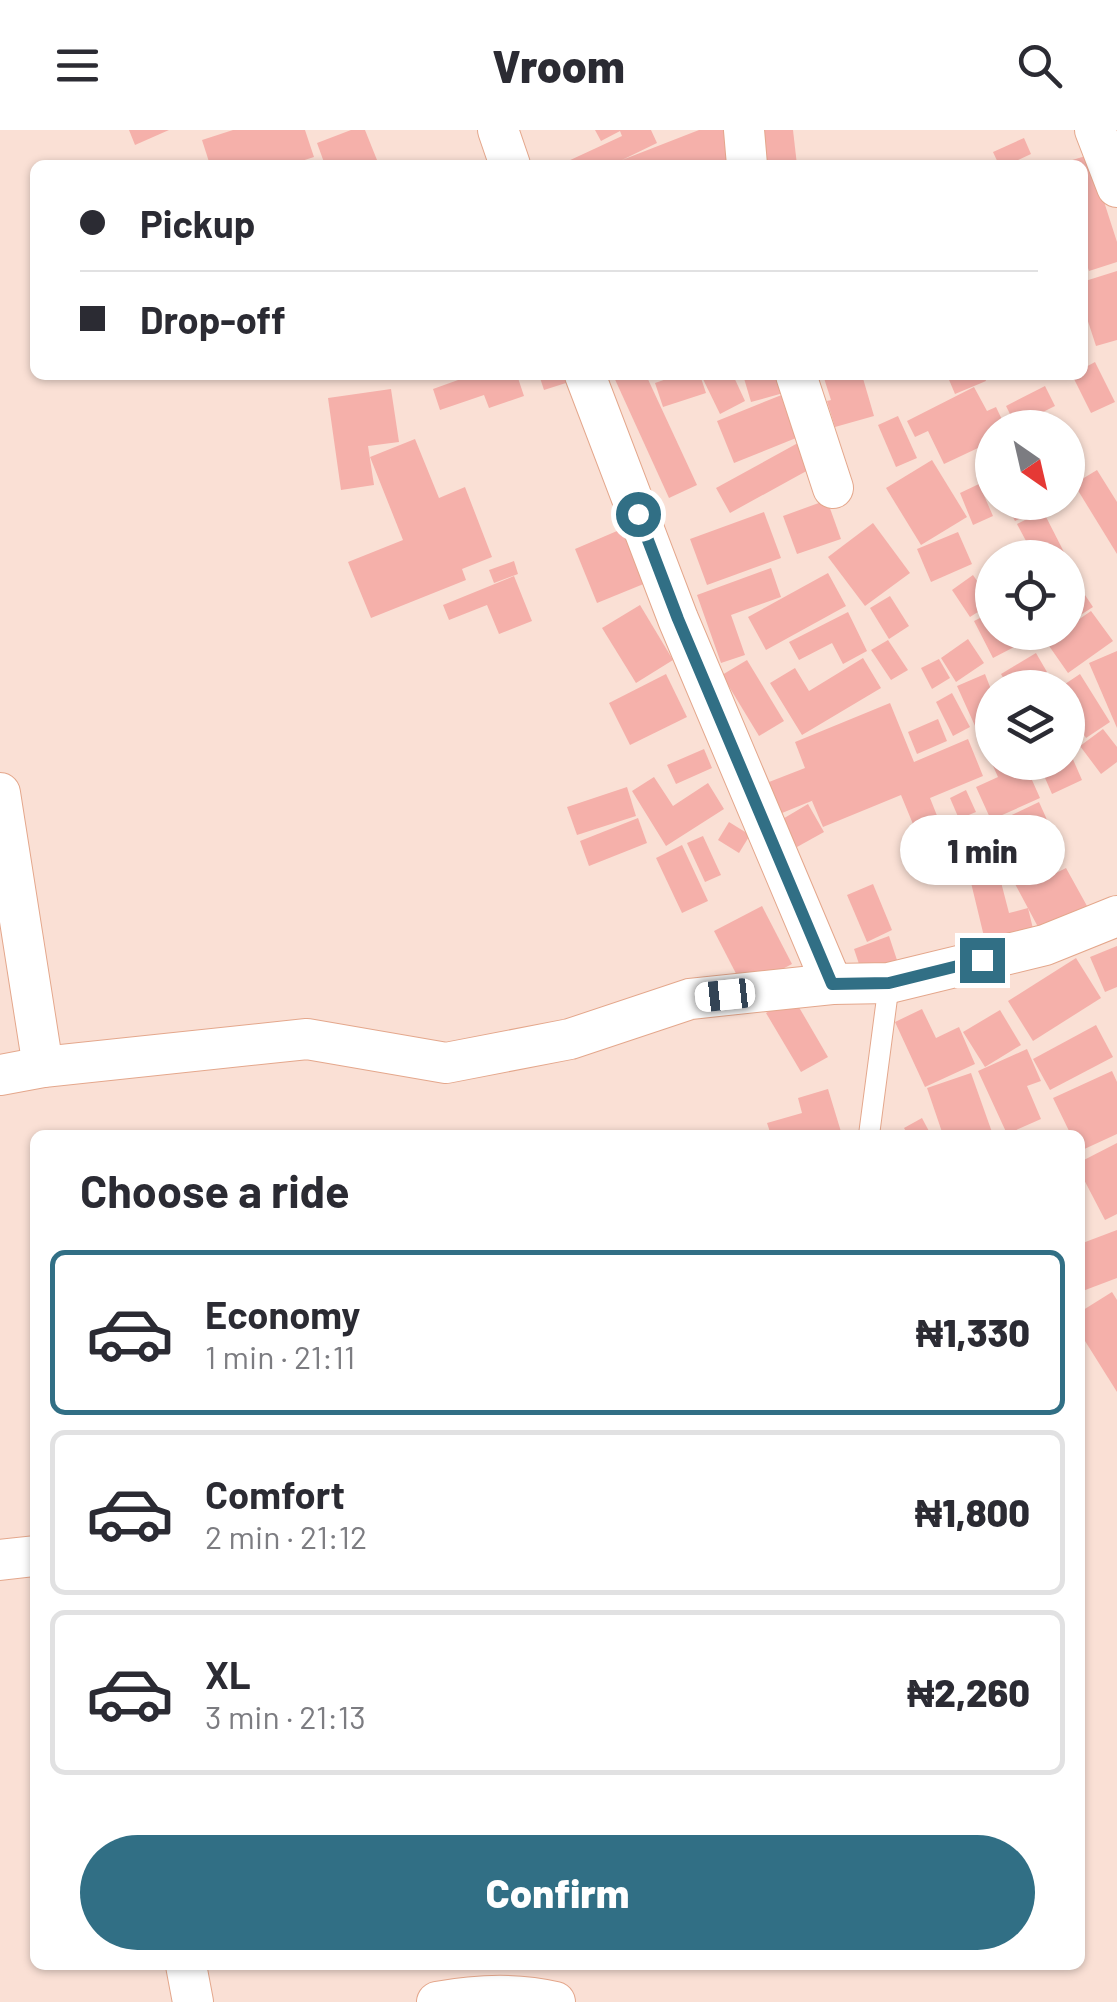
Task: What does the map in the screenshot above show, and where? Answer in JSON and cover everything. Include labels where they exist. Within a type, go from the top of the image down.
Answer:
[{"type":"street","points":[[498,130],[508,160]]},
{"type":"street","points":[[744,130],[747,160]]},
{"type":"street","points":[[1095,130],[1117,187]]},
{"type":"street","points":[[587,380],[678,619],[832,984]]},
{"type":"street","points":[[798,380],[833,488]]},
{"type":"street","points":[[0,793],[43,1067]]},
{"type":"street","points":[[0,1075],[307,1039],[446,1063],[570,1039],[690,998],[832,984],[889,983],[1045,946],[1117,916]]},
{"type":"street","points":[[0,1560],[30,1557]]},
{"type":"street","points":[[187,1970],[193,2002]]},
{"type":"street","points":[[437,2002],[468,1996],[555,2002]]},
{"type":"lane","points":[[870,1130],[889,983]]},
{"type":"building","points":[[129,130],[169,130],[135,145]]},
{"type":"building","points":[[233,130],[305,130],[314,157],[208,160],[202,140]]},
{"type":"building","points":[[351,130],[365,130],[377,160],[323,160],[317,143]]},
{"type":"building","points":[[595,130],[651,130],[657,143],[622,160],[570,160],[622,136],[620,131],[601,141]]},
{"type":"building","points":[[699,130],[729,130],[741,160],[622,160]]},
{"type":"building","points":[[759,130],[793,130],[796,160],[762,160]]},
{"type":"building","points":[[1024,138],[1031,154],[1018,160],[997,160],[993,152]]},
{"type":"building","points":[[1089,155],[1117,242],[1117,262],[1089,271],[1088,160],[1072,160]]},
{"type":"building","points":[[1117,271],[1117,340],[1096,346],[1088,321],[1088,280]]},
{"type":"building","points":[[1095,362],[1115,402],[1091,413],[1074,380],[1088,380],[1088,366]]},
{"type":"building","points":[[458,380],[519,380],[524,396],[489,408],[484,395],[440,410],[433,389]]},
{"type":"building","points":[[541,380],[568,380],[569,382],[544,390]]},
{"type":"building","points":[[615,380],[648,380],[697,485],[669,498]]},
{"type":"building","points":[[702,380],[706,393],[663,407],[655,383]]},
{"type":"building","points":[[703,380],[735,380],[745,401],[720,414]]},
{"type":"building","points":[[744,380],[783,380],[787,392],[751,402]]},
{"type":"building","points":[[825,380],[863,380],[874,416],[835,427],[827,401],[831,400]]},
{"type":"building","points":[[949,380],[986,380],[986,381],[955,394]]},
{"type":"building","points":[[1045,386],[1055,406],[1047,410],[1008,410],[1006,406]]},
{"type":"building","points":[[974,387],[986,410],[975,410],[975,449],[944,464],[928,431],[915,437],[907,421]]},
{"type":"building","points":[[391,389],[399,442],[368,446],[374,485],[341,490],[328,398]]},
{"type":"building","points":[[784,394],[801,436],[734,463],[717,421]]},
{"type":"building","points":[[898,416],[917,458],[896,467],[878,425]]},
{"type":"building","points":[[807,438],[821,463],[730,513],[716,488]]},
{"type":"building","points":[[415,439],[439,498],[465,487],[492,557],[462,569],[466,580],[371,618],[348,562],[403,540],[370,457]]},
{"type":"building","points":[[932,460],[967,517],[921,545],[886,488]]},
{"type":"building","points":[[1097,470],[1117,502],[1117,554],[1085,502],[1085,477]]},
{"type":"building","points":[[975,486],[975,520],[984,520],[973,525],[960,493]]},
{"type":"building","points":[[827,500],[841,539],[797,554],[783,516]]},
{"type":"building","points":[[764,512],[781,558],[707,585],[690,539]]},
{"type":"building","points":[[1048,520],[1058,540],[1025,540],[1017,524]]},
{"type":"building","points":[[873,523],[910,573],[865,606],[828,557]]},
{"type":"building","points":[[624,528],[646,583],[597,603],[575,549]]},
{"type":"building","points":[[958,532],[972,564],[931,582],[917,549]]},
{"type":"building","points":[[514,561],[518,574],[494,583],[489,570]]},
{"type":"building","points":[[771,568],[781,597],[731,615],[745,655],[721,663],[697,595]]},
{"type":"building","points":[[828,573],[846,606],[766,650],[748,617]]},
{"type":"building","points":[[973,575],[975,614],[970,617],[952,590]]},
{"type":"building","points":[[514,576],[532,621],[499,634],[487,605],[449,620],[443,605]]},
{"type":"building","points":[[1085,595],[1093,607],[1085,612]]},
{"type":"building","points":[[890,596],[909,626],[889,639],[870,608]]},
{"type":"building","points":[[640,605],[673,660],[636,683],[602,628]]},
{"type":"building","points":[[1091,611],[1113,641],[1072,670],[1066,670],[1052,650],[1085,650],[1085,615]]},
{"type":"building","points":[[848,612],[867,651],[843,664],[832,643],[799,660],[789,642]]},
{"type":"building","points":[[968,639],[984,663],[956,682],[941,658]]},
{"type":"building","points":[[888,640],[908,670],[891,680],[871,650]]},
{"type":"building","points":[[989,650],[1008,650],[993,658]]},
{"type":"building","points":[[1117,651],[1117,728],[1089,663]]},
{"type":"building","points":[[1036,653],[1046,670],[1008,670]]},
{"type":"building","points":[[863,658],[881,688],[802,735],[770,683],[795,668],[809,691]]},
{"type":"building","points":[[939,659],[950,678],[932,689],[921,668]]},
{"type":"building","points":[[747,660],[784,721],[759,736],[722,675]]},
{"type":"building","points":[[666,674],[687,717],[630,745],[609,703]]},
{"type":"building","points":[[975,678],[975,726],[957,686]]},
{"type":"building","points":[[1085,682],[1110,722],[1085,736]]},
{"type":"building","points":[[952,693],[970,727],[953,736],[936,702]]},
{"type":"building","points":[[890,703],[914,762],[968,739],[975,756],[975,779],[930,798],[959,871],[936,880],[901,795],[823,827],[814,800],[782,813],[769,782],[805,768],[795,742]]},
{"type":"building","points":[[938,719],[947,741],[917,754],[908,732]]},
{"type":"building","points":[[1103,729],[1117,747],[1117,762],[1101,774],[1085,753],[1085,742]]},
{"type":"building","points":[[704,749],[712,768],[676,784],[667,765]]},
{"type":"building","points":[[654,777],[673,806],[708,783],[724,809],[666,846],[632,791]]},
{"type":"building","points":[[991,780],[1032,780],[1040,798],[991,820],[976,787]]},
{"type":"building","points":[[1046,780],[1082,780],[1052,794]]},
{"type":"building","points":[[627,787],[636,816],[577,835],[567,807]]},
{"type":"building","points":[[966,790],[976,812],[959,819],[950,798]]},
{"type":"building","points":[[1039,802],[1048,822],[1004,843],[995,823]]},
{"type":"building","points":[[808,804],[824,832],[797,847],[781,820]]},
{"type":"building","points":[[638,818],[647,843],[589,866],[580,841]]},
{"type":"building","points":[[729,822],[750,835],[739,853],[718,840]]},
{"type":"building","points":[[979,828],[989,850],[967,861],[956,838]]},
{"type":"building","points":[[703,836],[721,875],[705,882],[687,843]]},
{"type":"building","points":[[1036,836],[1056,873],[1066,868],[1092,915],[1045,940],[1000,856]]},
{"type":"building","points":[[682,845],[708,901],[682,913],[656,858]]},
{"type":"building","points":[[994,855],[1009,913],[1028,908],[1035,937],[987,949],[966,862]]},
{"type":"building","points":[[873,884],[892,930],[867,942],[847,895]]},
{"type":"building","points":[[762,906],[792,964],[744,989],[714,931]]},
{"type":"building","points":[[889,936],[897,960],[862,973],[854,949]]},
{"type":"building","points":[[1117,946],[1117,987],[1105,992],[1090,957]]},
{"type":"building","points":[[1076,958],[1101,998],[1033,1041],[1008,1001]]},
{"type":"building","points":[[793,997],[828,1057],[801,1072],[766,1013]]},
{"type":"building","points":[[922,1009],[936,1038],[959,1027],[975,1064],[925,1087],[895,1022]]},
{"type":"building","points":[[1000,1010],[1021,1045],[985,1067],[963,1032]]},
{"type":"building","points":[[1096,1025],[1113,1057],[1050,1090],[1033,1059]]},
{"type":"building","points":[[1027,1049],[1041,1081],[1027,1086],[1041,1119],[1016,1130],[1005,1130],[978,1071]]},
{"type":"building","points":[[1112,1071],[1117,1082],[1117,1134],[1085,1149],[1085,1130],[1069,1130],[1053,1098]]},
{"type":"building","points":[[971,1073],[991,1130],[941,1130],[927,1088]]},
{"type":"building","points":[[828,1089],[840,1130],[769,1130],[767,1123],[802,1113],[798,1098]]},
{"type":"building","points":[[922,1118],[928,1130],[905,1130]]},
{"type":"building","points":[[1117,1143],[1117,1214],[1105,1220],[1085,1182],[1085,1159]]},
{"type":"building","points":[[1117,1230],[1117,1278],[1085,1290],[1085,1242]]},
{"type":"building","points":[[1112,1292],[1117,1300],[1117,1392],[1085,1341],[1085,1309]]},
{"type":"route","points":[[638,514],[678,619],[832,984],[889,983],[982,960]]}]
